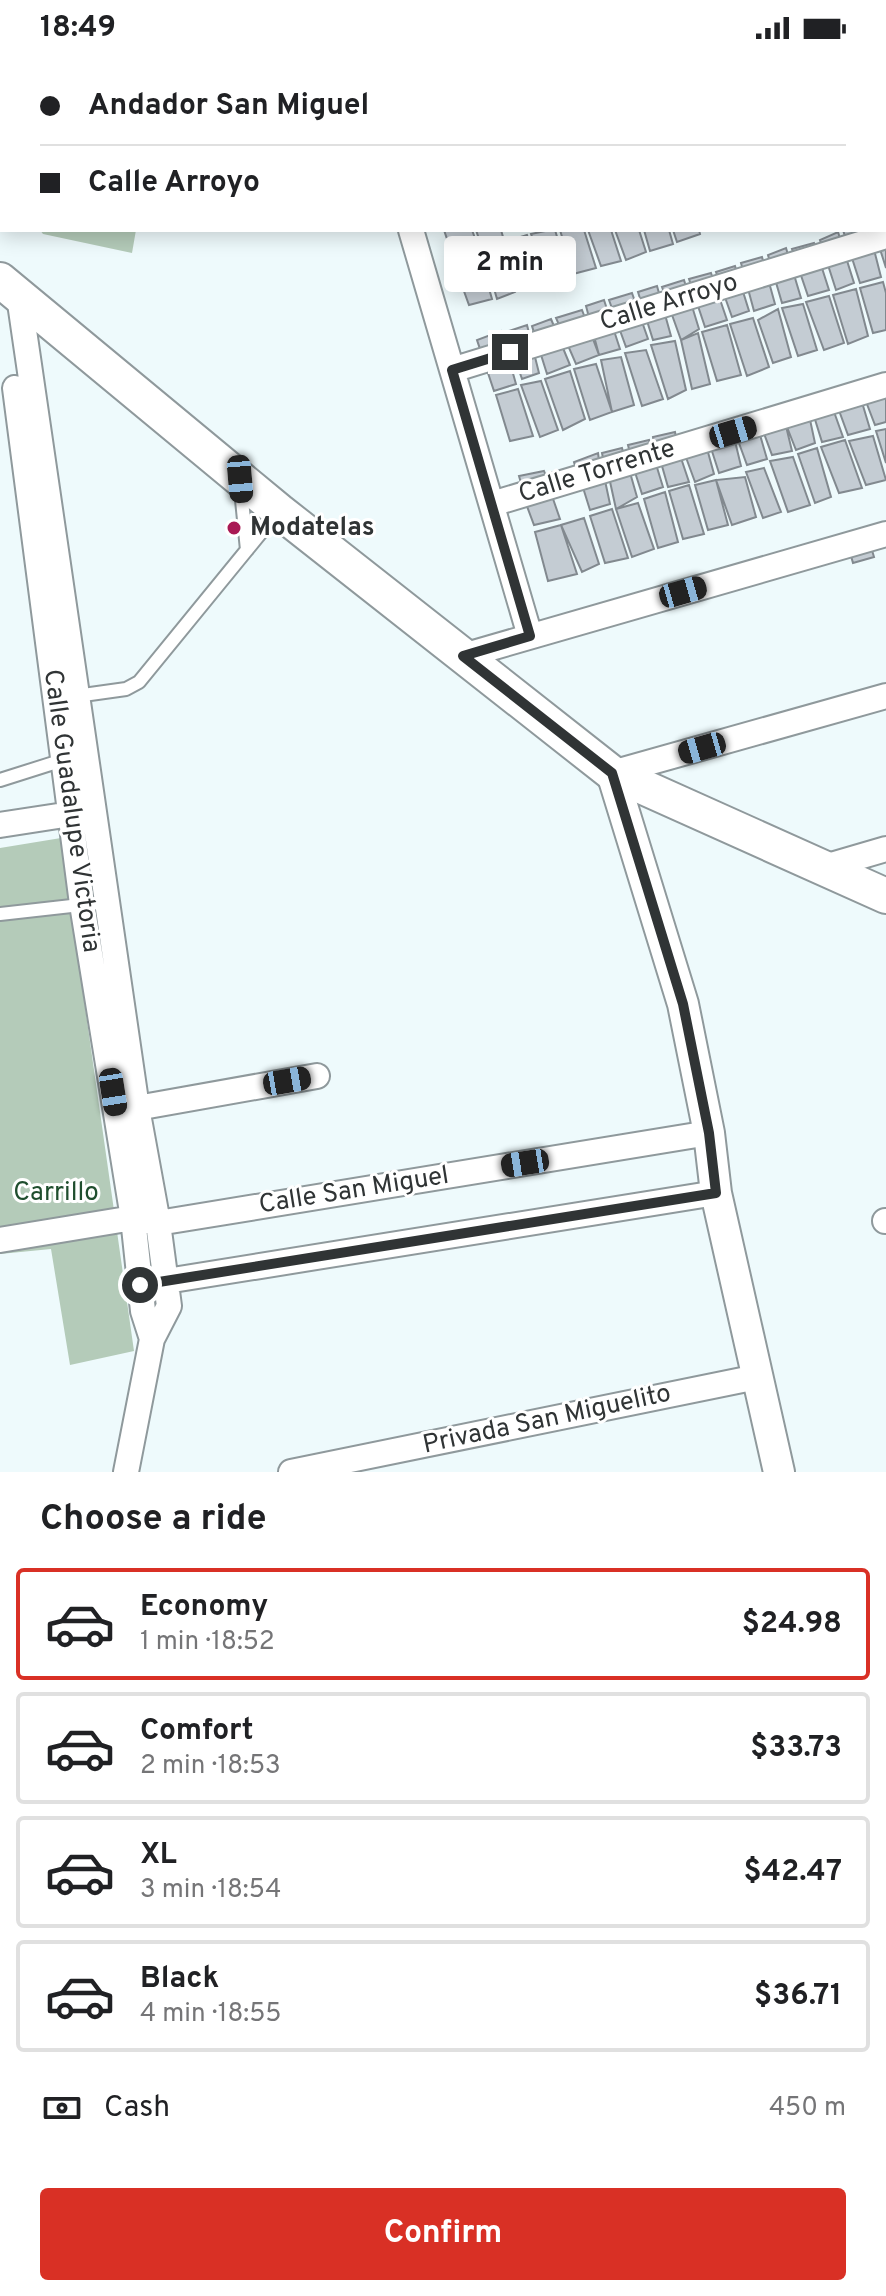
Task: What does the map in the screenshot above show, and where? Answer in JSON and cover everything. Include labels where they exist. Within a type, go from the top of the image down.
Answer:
[{"type":"main road","points":[[7,286],[279,511],[612,773],[886,896]]},
{"type":"street","points":[[412,232],[530,636]]},
{"type":"street","name":"Calle Arroyo","points":[[452,370],[886,236]]},
{"type":"street","name":"Calle Guadalupe Victoria","points":[[7,286],[76,696],[95,903],[143,1311],[152,1339]]},
{"type":"street","name":"Calle Guadalupe Victoria","points":[[7,286],[71,814],[95,903],[137,1108],[167,1281],[169,1306],[152,1339],[126,1472]]},
{"type":"street","name":"Calle Torrente","points":[[492,504],[886,385]]},
{"type":"street","points":[[463,656],[886,534]]},
{"type":"street","points":[[779,1472],[716,1193],[709,1133],[683,1004],[612,773],[886,696]]},
{"type":"street","points":[[0,825],[71,814]]},
{"type":"street","points":[[821,868],[886,849]]},
{"type":"street","points":[[137,1108],[317,1076]]},
{"type":"street","name":"Calle San Miguel","points":[[0,1240],[133,1218],[158,1223],[709,1133]]},
{"type":"street","points":[[140,1285],[716,1193]]},
{"type":"street","name":"Privada San Miguelito","points":[[291,1472],[757,1377]]},
{"type":"lane","points":[[240,479],[247,550]]},
{"type":"lane","points":[[76,696],[126,689],[139,682],[279,511]]},
{"type":"lane","points":[[0,780],[63,760]]},
{"type":"lane","points":[[0,914],[95,903]]},
{"type":"green space","points":[[42,232],[136,232],[132,253]]},
{"type":"green space","name":"Carrillo","points":[[61,838],[134,1351],[70,1365],[51,1249],[0,1254],[0,848]]},
{"type":"building","points":[[445,232],[473,232],[477,244],[451,251]]},
{"type":"building","points":[[477,232],[502,232],[503,237],[480,242]]},
{"type":"building","points":[[556,232],[569,277],[550,283],[531,234]]},
{"type":"building","points":[[561,232],[585,232],[596,268],[573,274]]},
{"type":"building","points":[[589,232],[612,232],[621,261],[601,266]]},
{"type":"building","points":[[616,232],[640,232],[646,252],[626,260]]},
{"type":"building","points":[[645,232],[670,232],[673,244],[650,251]]},
{"type":"building","points":[[674,232],[700,232],[700,234],[677,242]]},
{"type":"building","points":[[838,232],[854,283],[836,290],[820,240]]},
{"type":"building","points":[[844,232],[870,232],[881,277],[860,283]]},
{"type":"building","points":[[875,232],[886,232],[886,268]]},
{"type":"building","points":[[527,235],[544,281],[524,290],[507,241]]},
{"type":"building","points":[[503,242],[515,292],[497,299],[482,247]]},
{"type":"building","points":[[814,243],[829,290],[808,296],[792,249]]},
{"type":"building","points":[[786,248],[801,298],[782,303],[768,255]]},
{"type":"building","points":[[478,250],[492,299],[469,305],[452,258]]},
{"type":"building","points":[[762,257],[775,304],[754,311],[741,263]]},
{"type":"building","points":[[735,266],[749,311],[732,317],[716,272]]},
{"type":"building","points":[[711,273],[727,320],[705,327],[689,279]]},
{"type":"building","points":[[684,280],[699,329],[681,340],[662,287]]},
{"type":"building","points":[[883,282],[886,330],[873,333],[860,288]]},
{"type":"building","points":[[657,286],[671,336],[653,340],[638,292]]},
{"type":"building","points":[[856,289],[868,336],[848,344],[833,295]]},
{"type":"building","points":[[632,293],[648,339],[626,347],[609,300]]},
{"type":"building","points":[[829,296],[844,343],[824,350],[806,302]]},
{"type":"building","points":[[604,300],[620,349],[599,355],[586,306]]},
{"type":"building","points":[[803,304],[817,350],[798,356],[782,308]]},
{"type":"building","points":[[778,309],[791,357],[773,363],[758,320]]},
{"type":"building","points":[[582,310],[599,355],[576,364],[556,318]]},
{"type":"building","points":[[753,318],[769,367],[747,376],[730,324]]},
{"type":"building","points":[[551,319],[570,365],[547,374],[532,326]]},
{"type":"building","points":[[527,325],[539,373],[522,379],[506,332]]},
{"type":"building","points":[[727,325],[741,375],[717,381],[702,332]]},
{"type":"building","points":[[501,331],[516,384],[494,391],[477,340]]},
{"type":"building","points":[[698,333],[710,384],[692,389],[681,340]]},
{"type":"building","points":[[675,341],[686,390],[668,399],[651,345]]},
{"type":"building","points":[[646,350],[663,399],[642,406],[625,353]]},
{"type":"building","points":[[621,357],[634,405],[612,412],[601,360]]},
{"type":"building","points":[[596,364],[612,412],[590,420],[574,369]]},
{"type":"building","points":[[570,371],[585,419],[563,430],[545,379]]},
{"type":"building","points":[[541,381],[558,430],[540,437],[521,385]]},
{"type":"building","points":[[518,389],[533,436],[510,441],[496,395]]},
{"type":"building","points":[[886,394],[886,422],[875,425],[865,399]]},
{"type":"building","points":[[861,399],[870,429],[848,435],[837,405]]},
{"type":"building","points":[[833,409],[843,437],[822,442],[813,413]]},
{"type":"building","points":[[809,415],[815,443],[796,450],[785,422]]},
{"type":"building","points":[[785,422],[792,451],[772,455],[762,428]]},
{"type":"building","points":[[758,428],[767,459],[747,465],[736,435]]},
{"type":"building","points":[[886,429],[886,463],[876,431]]},
{"type":"building","points":[[675,432],[677,443],[655,451],[653,437]]},
{"type":"building","points":[[873,436],[886,480],[866,485],[849,441]]},
{"type":"building","points":[[734,437],[741,466],[719,473],[710,445]]},
{"type":"building","points":[[649,440],[651,451],[631,457],[628,445]]},
{"type":"building","points":[[845,440],[862,488],[839,493],[821,447]]},
{"type":"building","points":[[706,445],[714,474],[695,482],[684,452]]},
{"type":"building","points":[[622,448],[625,459],[604,463],[602,453]]},
{"type":"building","points":[[817,448],[831,497],[815,503],[798,454]]},
{"type":"building","points":[[598,453],[600,467],[577,472],[574,462]]},
{"type":"building","points":[[680,455],[689,482],[668,487],[660,459]]},
{"type":"building","points":[[793,457],[810,505],[788,512],[770,461]]},
{"type":"building","points":[[655,461],[663,487],[642,494],[633,466]]},
{"type":"building","points":[[764,468],[781,512],[763,518],[746,472]]},
{"type":"building","points":[[629,469],[637,497],[616,509],[609,477]]},
{"type":"building","points":[[544,471],[548,481],[523,490],[519,476]]},
{"type":"building","points":[[604,476],[610,504],[590,510],[580,478]]},
{"type":"building","points":[[745,477],[756,517],[732,525],[716,480]]},
{"type":"building","points":[[716,480],[728,525],[708,530],[695,485]]},
{"type":"building","points":[[689,485],[704,534],[683,539],[669,491]]},
{"type":"building","points":[[665,492],[678,542],[658,548],[644,499]]},
{"type":"building","points":[[551,493],[560,519],[534,525],[525,501]]},
{"type":"building","points":[[638,503],[654,549],[632,557],[616,509]]},
{"type":"building","points":[[612,509],[628,558],[605,563],[590,516]]},
{"type":"building","points":[[584,518],[599,564],[582,572],[561,525]]},
{"type":"building","points":[[561,525],[577,574],[548,581],[535,532]]},
{"type":"building","points":[[866,530],[874,557],[853,563],[849,549]]},
{"type":"place","name":"Modatelas","points":[[234,528]]},
{"type":"route","points":[[140,1285],[716,1193],[709,1133],[683,1004],[612,773],[463,656],[530,636],[452,370],[510,352]]}]
